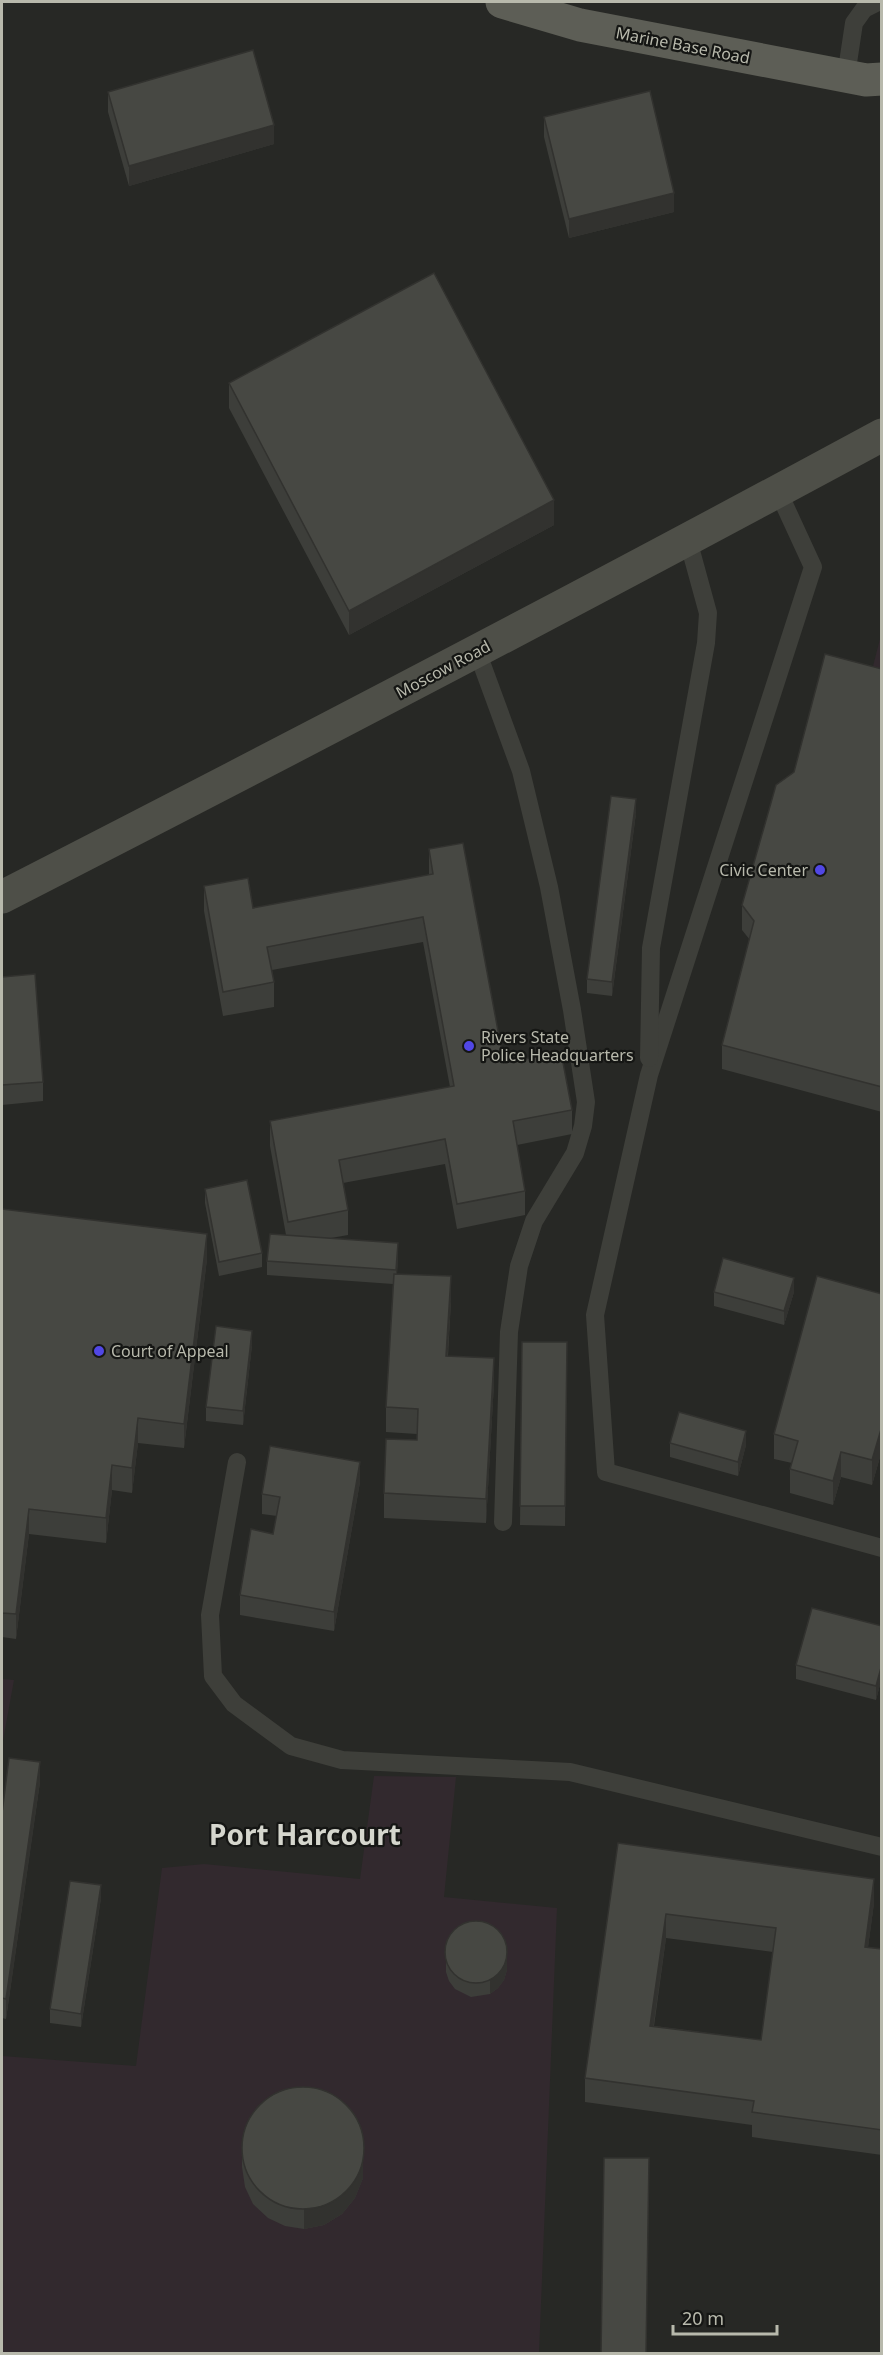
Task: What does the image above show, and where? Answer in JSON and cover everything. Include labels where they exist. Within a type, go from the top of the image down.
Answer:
[{"type":"main road","name":"Marine Base Road","points":[[502,2],[580,24],[869,81]]},
{"type":"street","name":"Moscow Road","points":[[2,897],[477,651],[882,435]]},
{"type":"lane","points":[[869,81],[854,23],[864,9],[878,2]]},
{"type":"lane","points":[[778,491],[813,567],[649,1075],[595,1315],[606,1472],[882,1548]]},
{"type":"lane","points":[[649,1075],[651,948],[707,633],[708,613],[688,540]]},
{"type":"lane","points":[[477,651],[521,771],[549,887],[572,1010],[586,1102],[583,1126],[575,1153],[534,1221],[519,1266],[509,1332],[503,1522]]},
{"type":"lane","points":[[237,1462],[210,1615],[213,1676],[234,1704],[291,1746],[342,1760],[570,1772],[882,1847]]},
{"type":"shaded area","points":[[2,2],[881,2],[881,2353],[2,2354]]},
{"type":"shaded area","points":[[881,635],[881,677],[871,674]]},
{"type":"shaded area","points":[[2,1679],[14,1680],[2,1746]]},
{"type":"shaded area","points":[[374,1776],[456,1777],[444,1897],[557,1908],[539,2353],[2,2353],[2,2056],[136,2066],[162,1868],[204,1864],[360,1879]]},
{"type":"building","points":[[253,50],[274,125],[129,166],[108,92]]},
{"type":"building","points":[[650,91],[674,193],[569,219],[544,117]]},
{"type":"building","points":[[434,273],[554,500],[349,611],[229,383]]},
{"type":"building","name":"Civic Center","points":[[825,654],[882,669],[882,1087],[722,1045],[754,921],[742,905],[776,785],[794,772]]},
{"type":"building","points":[[611,796],[636,799],[612,982],[587,979]]},
{"type":"building","name":"Rivers State Police Headquarters","points":[[463,843],[504,1063],[561,1052],[572,1110],[513,1121],[525,1191],[457,1204],[445,1139],[339,1160],[348,1210],[288,1222],[270,1121],[454,1086],[423,917],[267,947],[274,982],[223,992],[204,886],[248,878],[253,908],[433,874],[429,849]]},
{"type":"building","points":[[35,974],[43,1082],[2,1085],[2,977]]},
{"type":"building","points":[[247,1180],[262,1253],[219,1262],[205,1189]]},
{"type":"building","name":"Court of Appeal","points":[[2,1209],[207,1234],[184,1424],[138,1418],[132,1468],[112,1465],[106,1518],[29,1509],[16,1614],[2,1613]]},
{"type":"building","points":[[270,1234],[398,1243],[396,1270],[267,1261]]},
{"type":"building","points":[[723,1258],[794,1278],[784,1311],[714,1292]]},
{"type":"building","points":[[394,1274],[451,1276],[446,1356],[494,1358],[486,1499],[384,1493],[386,1439],[417,1440],[418,1409],[386,1407]]},
{"type":"building","points":[[817,1276],[882,1294],[882,1426],[872,1460],[841,1452],[833,1481],[790,1469],[798,1441],[774,1434]]},
{"type":"building","points":[[216,1326],[252,1331],[243,1411],[206,1407]]},
{"type":"building","points":[[522,1342],[567,1342],[565,1506],[520,1506]]},
{"type":"building","points":[[679,1412],[746,1431],[738,1462],[670,1443]]},
{"type":"building","points":[[270,1446],[360,1462],[334,1612],[240,1595],[251,1529],[273,1534],[280,1497],[262,1494]]},
{"type":"building","points":[[812,1608],[882,1626],[882,1664],[876,1686],[796,1665]]},
{"type":"building","points":[[9,1758],[40,1762],[6,1999],[2,1998],[2,1813]]},
{"type":"building","points":[[618,1843],[874,1879],[865,1947],[882,1949],[882,2130],[752,2112],[754,2101],[585,2078]],"holes":[[[666,1914],[776,1928],[761,2040],[650,2026]]]},
{"type":"building","points":[[70,1881],[101,1885],[81,2014],[50,2009]]},
{"type":"building","points":[[476,1921],[493,1926],[498,1930],[502,1935],[507,1952],[502,1969],[498,1974],[493,1978],[476,1983],[459,1978],[454,1974],[450,1969],[445,1952],[450,1935],[454,1930],[459,1926]]},
{"type":"building","points":[[303,2087],[326,2092],[346,2105],[359,2125],[364,2148],[359,2171],[346,2191],[326,2204],[303,2209],[280,2204],[260,2191],[247,2171],[242,2148],[247,2125],[260,2105],[280,2092]]},
{"type":"building","points":[[604,2158],[649,2158],[646,2354],[601,2354]]},
{"type":"place","name":"Civic Center","points":[[820,870]]},
{"type":"place","name":"Rivers State Police Headquarters","points":[[469,1046]]},
{"type":"place","name":"Court of Appeal","points":[[99,1351]]},
{"type":"district","name":"Port Harcourt","points":[[305,1835]]}]
